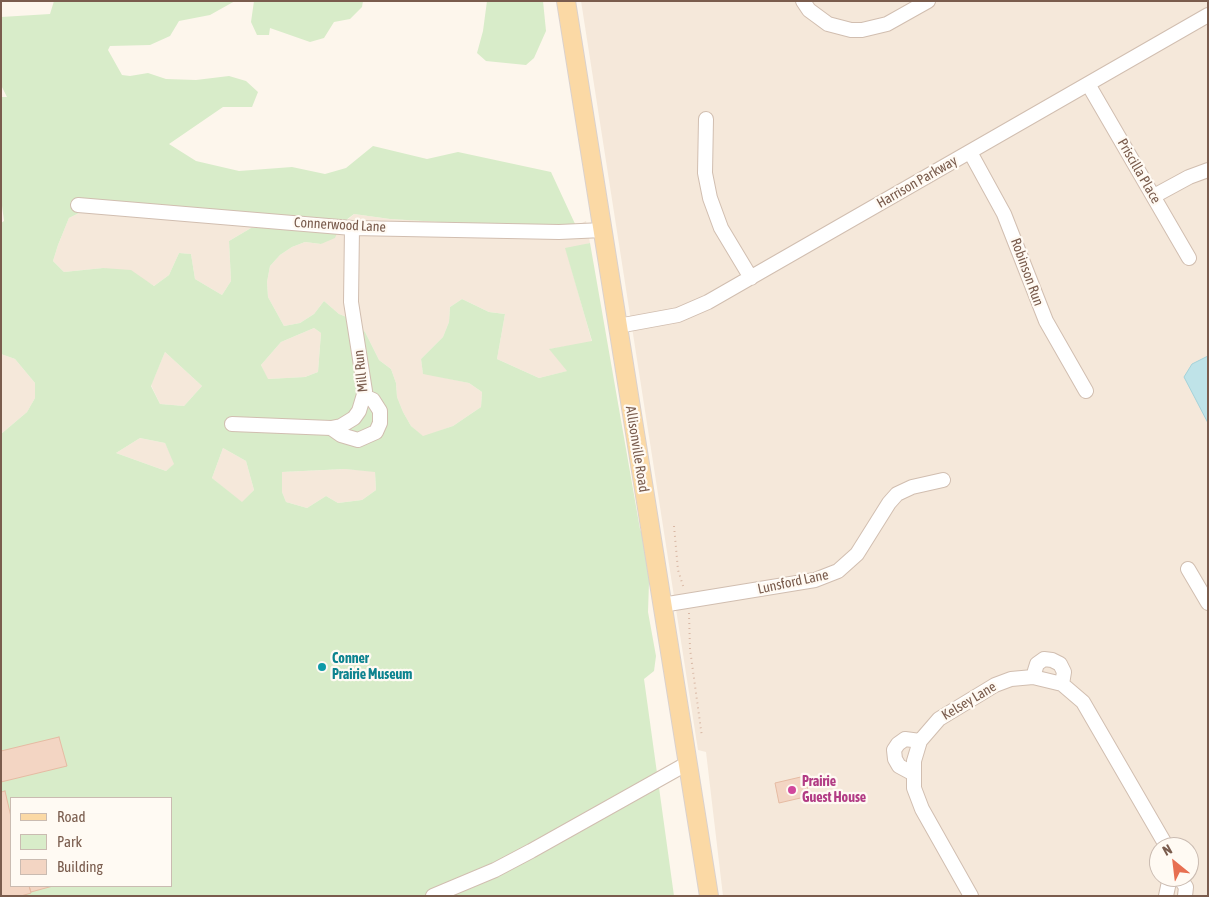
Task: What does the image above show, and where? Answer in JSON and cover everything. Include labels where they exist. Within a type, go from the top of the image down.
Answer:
[{"type":"main road","name":"Allisonville Road","points":[[566,1],[709,896]]},
{"type":"street","points":[[804,1],[809,10],[828,24],[851,30],[862,30],[887,24],[928,1]]},
{"type":"street","name":"Harrison Parkway","points":[[618,326],[688,312],[751,278],[1208,14]]},
{"type":"street","name":"Priscilla Place","points":[[1088,84],[1189,258]]},
{"type":"street","points":[[706,120],[705,173],[710,198],[722,228],[751,278]]},
{"type":"street","name":"Robinson Run","points":[[970,152],[1004,214],[1046,321],[1086,391]]},
{"type":"street","points":[[1154,196],[1208,170]]},
{"type":"street","name":"Connerwood Lane","points":[[78,205],[352,228],[559,232],[603,230]]},
{"type":"street","name":"Mill Run","points":[[232,424],[331,428],[341,426],[354,418],[359,411],[364,396],[363,373],[351,302],[352,228]]},
{"type":"street","points":[[331,428],[341,435],[358,440],[376,432],[380,423],[380,411],[373,400],[364,396]]},
{"type":"street","name":"Lunsford Lane","points":[[662,605],[815,580],[838,571],[856,554],[889,503],[897,494],[912,487],[943,480]]},
{"type":"street","points":[[1188,569],[1208,603]]},
{"type":"street","points":[[1033,677],[1038,664],[1044,659],[1052,660],[1060,664],[1064,672],[1062,684]]},
{"type":"street","name":"Kelsey Lane","points":[[971,896],[922,809],[916,794],[912,773],[920,741],[932,726],[946,713],[991,687],[1011,679],[1033,677],[1062,684],[1089,709],[1161,837]]},
{"type":"street","points":[[912,773],[899,766],[894,758],[894,750],[905,739],[920,741]]},
{"type":"street","points":[[433,896],[495,870],[688,763]]},
{"type":"path","points":[[674,526],[678,566],[684,586],[683,591]]},
{"type":"path","points":[[687,610],[690,615],[690,649],[702,737]]},
{"type":"shaded area","points":[[581,1],[1208,1],[1208,896],[723,896],[706,752],[698,750]]},
{"type":"shaded area","points":[[85,210],[267,228],[251,228],[229,241],[231,281],[222,295],[195,279],[191,254],[179,253],[169,275],[154,286],[144,280],[103,268],[64,272],[53,261],[58,245],[69,218]]},
{"type":"shaded area","points":[[354,214],[390,219],[468,223],[576,226],[586,221],[590,243],[566,249],[592,342],[550,349],[568,371],[539,378],[497,359],[505,314],[489,312],[462,299],[450,307],[449,322],[443,337],[421,359],[423,373],[469,383],[482,392],[481,407],[453,426],[423,437],[411,426],[403,412],[397,397],[396,383],[391,369],[379,360],[365,332],[354,320],[339,314],[324,301],[314,314],[300,323],[284,326],[268,297],[267,282],[270,266],[280,255],[292,247],[305,242],[321,244]]},
{"type":"shaded area","points":[[314,328],[321,333],[318,372],[305,377],[267,379],[261,365],[281,342]]},
{"type":"shaded area","points":[[165,352],[202,386],[184,406],[160,404],[151,385]]},
{"type":"shaded area","points":[[1,354],[15,359],[35,383],[35,398],[27,412],[1,434]]},
{"type":"shaded area","points":[[140,438],[165,443],[175,464],[166,471],[116,453]]},
{"type":"shaded area","points":[[223,448],[246,461],[254,490],[242,503],[212,478]]},
{"type":"shaded area","points":[[345,469],[375,471],[376,490],[362,500],[338,503],[326,496],[307,508],[286,502],[282,492],[282,472]]},
{"type":"green space","points":[[54,1],[235,1],[210,15],[179,21],[170,36],[150,45],[110,46],[108,50],[122,75],[130,76],[148,73],[166,79],[196,80],[229,76],[246,81],[258,92],[252,107],[223,107],[169,144],[196,161],[239,171],[292,167],[325,174],[346,168],[373,146],[427,159],[458,152],[551,172],[576,226],[508,226],[390,219],[354,214],[341,224],[335,238],[321,244],[305,242],[292,247],[280,255],[270,266],[267,282],[268,297],[284,326],[300,323],[314,314],[324,301],[339,314],[354,320],[365,332],[379,360],[391,369],[396,383],[397,397],[403,412],[411,426],[423,436],[453,426],[481,407],[482,392],[469,383],[423,374],[421,359],[443,337],[449,322],[450,307],[462,299],[489,312],[505,314],[497,359],[539,378],[567,371],[549,349],[592,341],[565,248],[590,243],[640,529],[650,553],[648,612],[656,656],[654,671],[644,679],[674,896],[1,896],[1,434],[27,412],[35,398],[35,383],[15,359],[1,354],[1,223],[4,221],[1,198],[1,97],[7,97],[1,85],[1,17],[50,14]],"holes":[[[85,210],[267,228],[251,228],[229,241],[231,281],[222,295],[195,279],[191,254],[179,253],[169,275],[154,286],[131,270],[103,268],[64,272],[53,261],[58,245],[69,218]],[[314,328],[321,333],[318,372],[305,377],[268,379],[261,365],[281,342]],[[165,352],[202,386],[184,406],[160,404],[151,386]],[[140,438],[165,443],[174,464],[166,471],[116,453]],[[223,448],[246,461],[254,490],[242,502],[212,478]],[[345,469],[375,472],[376,490],[362,500],[338,503],[326,496],[307,508],[286,502],[282,492],[282,472]]]},
{"type":"green space","points":[[254,1],[363,1],[362,7],[350,19],[334,22],[324,38],[310,42],[270,28],[269,35],[257,35],[251,22]]},
{"type":"green space","points":[[487,1],[543,1],[546,31],[534,58],[526,65],[486,61],[477,53],[483,31]]},
{"type":"water","points":[[1208,356],[1208,423],[1184,377],[1192,364]]},
{"type":"building","points":[[59,737],[67,766],[1,782],[1,751]]},
{"type":"building","name":"Prairie Guest House","points":[[805,776],[809,796],[779,803],[775,783]]},
{"type":"building","points":[[5,791],[10,813],[10,887],[29,887],[31,893],[21,896],[1,896],[1,792]]},
{"type":"building","points":[[29,887],[49,887],[31,892]]},
{"type":"place","name":"Conner Prairie Museum","points":[[322,667]]},
{"type":"place","name":"Prairie Guest House","points":[[792,790]]}]
